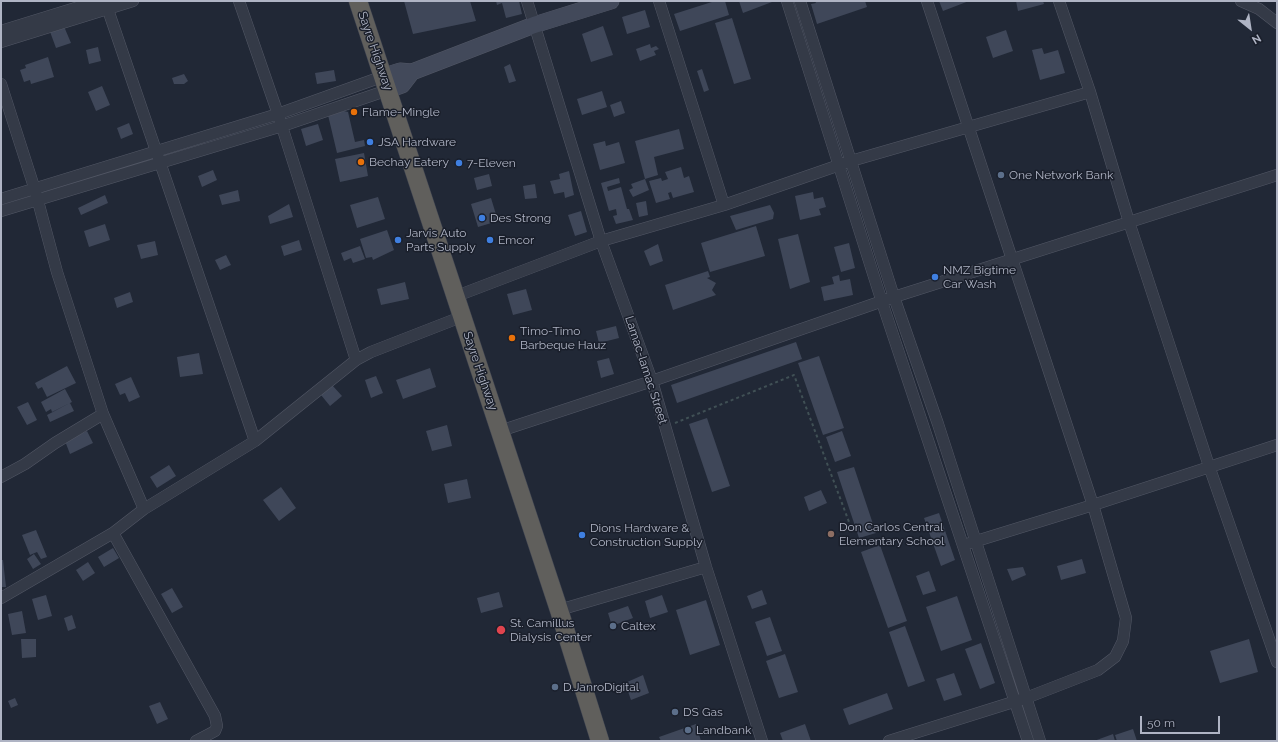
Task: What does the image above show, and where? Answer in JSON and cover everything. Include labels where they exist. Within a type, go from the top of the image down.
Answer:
[{"type":"highway","name":"Sayre Highway","points":[[358,1],[386,83],[454,296],[559,610],[600,741]]},
{"type":"main road","points":[[386,83],[400,71],[412,72],[534,25],[611,1]]},
{"type":"street","points":[[1,31],[98,1]]},
{"type":"street","points":[[1,42],[106,5],[133,1]]},
{"type":"street","points":[[239,1],[282,126],[356,360]]},
{"type":"street","name":"Lamac-lamac Street","points":[[527,1],[601,241],[652,381],[706,566],[762,741]]},
{"type":"street","points":[[659,1],[724,205]]},
{"type":"street","points":[[787,1],[894,297],[976,541],[1020,700],[1028,741]]},
{"type":"street","points":[[800,1],[882,302],[962,545],[1020,700],[1040,741]]},
{"type":"street","points":[[889,741],[1020,700],[1098,670],[1115,657],[1123,641],[1126,618],[1093,506],[927,1]]},
{"type":"street","points":[[1059,1],[1090,92],[1128,222],[1209,466],[1277,662]]},
{"type":"street","points":[[1241,1],[1259,9],[1277,24]]},
{"type":"street","points":[[106,5],[255,441]]},
{"type":"street","points":[[1,199],[35,190],[278,114],[386,83]]},
{"type":"street","points":[[1,212],[282,126],[386,83]]},
{"type":"street","points":[[1,84],[35,190],[57,272],[104,414],[144,509]]},
{"type":"street","points":[[454,296],[601,241],[724,205],[845,163],[968,126],[1090,92]]},
{"type":"street","points":[[500,431],[652,381],[894,297],[1277,175]]},
{"type":"street","points":[[1,598],[113,533],[144,509],[255,441],[356,360],[372,352],[461,317]]},
{"type":"street","points":[[1,477],[25,464],[61,439],[104,414]]},
{"type":"street","points":[[962,545],[1093,506],[1209,466],[1277,445]]},
{"type":"street","points":[[113,533],[215,716],[217,726],[215,731],[196,741]]},
{"type":"street","points":[[559,610],[706,566]]},
{"type":"path","points":[[665,426],[794,375],[849,522]]},
{"type":"building","points":[[404,1],[470,1],[476,21],[413,34]]},
{"type":"building","points":[[496,1],[519,1],[522,14],[506,18],[502,3],[497,5]]},
{"type":"building","points":[[715,1],[725,1],[729,15],[680,31],[674,14]]},
{"type":"building","points":[[739,1],[771,1],[772,2],[743,13]]},
{"type":"building","points":[[815,1],[865,1],[867,7],[817,24],[811,4],[816,3]]},
{"type":"building","points":[[939,1],[969,1],[943,11]]},
{"type":"building","points":[[1016,1],[1043,1],[1044,4],[1018,11]]},
{"type":"building","points":[[645,10],[650,27],[627,34],[622,17]]},
{"type":"building","points":[[732,18],[751,79],[734,84],[715,23]]},
{"type":"building","points":[[63,24],[71,43],[56,48],[49,29]]},
{"type":"building","points":[[603,26],[613,55],[591,62],[582,34]]},
{"type":"building","points":[[1006,30],[1013,51],[993,58],[986,37]]},
{"type":"building","points":[[650,44],[651,48],[656,46],[659,49],[654,51],[656,55],[640,61],[636,49]]},
{"type":"building","points":[[98,47],[101,61],[89,64],[86,50]]},
{"type":"building","points":[[1042,48],[1044,54],[1058,50],[1065,73],[1040,80],[1032,50]]},
{"type":"building","points":[[48,57],[54,77],[31,84],[30,80],[24,82],[20,70],[26,68],[25,65]]},
{"type":"building","points":[[510,64],[516,81],[509,83],[504,67]]},
{"type":"building","points":[[702,69],[709,90],[704,92],[697,71]]},
{"type":"building","points":[[334,70],[336,81],[317,84],[315,73]]},
{"type":"building","points":[[184,74],[188,81],[184,84],[174,84],[172,78]]},
{"type":"building","points":[[102,86],[110,105],[96,111],[88,92]]},
{"type":"building","points":[[602,91],[607,107],[582,115],[577,99]]},
{"type":"building","points":[[621,101],[625,113],[614,117],[610,105]]},
{"type":"building","points":[[344,111],[348,112],[355,142],[364,140],[365,146],[337,153],[328,115]]},
{"type":"building","points":[[129,123],[133,134],[121,139],[117,128]]},
{"type":"building","points":[[318,124],[323,140],[306,146],[301,129]]},
{"type":"building","points":[[679,129],[684,149],[654,157],[658,175],[645,179],[635,141]]},
{"type":"building","points":[[605,141],[606,146],[619,142],[625,163],[600,170],[593,144]]},
{"type":"building","points":[[364,153],[368,176],[340,182],[335,159]]},
{"type":"building","points":[[681,167],[684,178],[689,176],[694,192],[673,198],[671,192],[668,193],[670,199],[656,203],[649,181],[661,178],[662,181],[668,179],[665,172]]},
{"type":"building","points":[[213,170],[217,180],[202,187],[198,176]]},
{"type":"building","points":[[569,171],[574,195],[565,198],[564,192],[554,194],[550,181],[560,179],[559,174]]},
{"type":"building","points":[[489,174],[492,186],[477,190],[474,178]]},
{"type":"building","points":[[619,178],[620,183],[607,187],[608,191],[621,187],[627,209],[629,209],[633,220],[616,224],[613,216],[617,215],[616,209],[609,211],[601,183]]},
{"type":"building","points":[[645,179],[649,190],[633,197],[629,190],[633,188],[631,184]]},
{"type":"building","points":[[535,184],[537,198],[525,199],[523,186]]},
{"type":"building","points":[[238,190],[240,201],[222,205],[219,195]]},
{"type":"building","points":[[813,192],[814,199],[823,197],[826,207],[819,209],[821,215],[800,220],[795,196]]},
{"type":"building","points":[[105,195],[108,203],[81,215],[78,208]]},
{"type":"building","points":[[378,197],[385,219],[357,228],[350,205]]},
{"type":"building","points":[[491,198],[498,221],[478,227],[471,204]]},
{"type":"building","points":[[646,201],[648,215],[639,217],[636,203]]},
{"type":"building","points":[[289,204],[293,217],[270,224],[268,216]]},
{"type":"building","points":[[770,205],[774,213],[773,219],[736,230],[730,216]]},
{"type":"building","points":[[581,211],[587,232],[575,236],[568,215]]},
{"type":"building","points":[[105,224],[110,240],[89,247],[84,231]]},
{"type":"building","points":[[756,226],[765,256],[710,272],[701,243]]},
{"type":"building","points":[[387,230],[394,250],[373,260],[372,257],[366,258],[360,239]]},
{"type":"building","points":[[798,234],[810,282],[790,289],[778,239]]},
{"type":"building","points":[[299,240],[302,250],[284,256],[281,246]]},
{"type":"building","points":[[155,241],[158,255],[141,259],[137,245]]},
{"type":"building","points":[[849,243],[855,268],[841,272],[834,247]]},
{"type":"building","points":[[658,244],[663,261],[650,266],[644,251]]},
{"type":"building","points":[[360,246],[365,259],[353,263],[351,258],[344,261],[341,253]]},
{"type":"building","points":[[226,255],[231,265],[220,270],[215,260]]},
{"type":"building","points":[[708,271],[710,277],[707,278],[716,283],[712,290],[716,295],[673,310],[665,285]]},
{"type":"building","points":[[839,275],[840,281],[850,279],[853,295],[824,301],[821,287],[834,284],[832,277]]},
{"type":"building","points":[[405,282],[409,299],[381,305],[377,289]]},
{"type":"building","points":[[526,289],[532,310],[513,315],[507,294]]},
{"type":"building","points":[[130,292],[133,302],[117,308],[114,298]]},
{"type":"building","points":[[616,326],[619,338],[599,343],[596,331]]},
{"type":"building","points":[[796,342],[802,359],[677,403],[671,385]]},
{"type":"building","points":[[199,353],[203,374],[180,377],[177,357]]},
{"type":"building","points":[[819,356],[844,428],[823,435],[798,363]]},
{"type":"building","points":[[609,358],[614,374],[601,378],[597,361]]},
{"type":"building","points":[[67,366],[76,383],[47,397],[42,387],[38,389],[35,383]]},
{"type":"building","points":[[430,368],[436,387],[403,399],[396,380]]},
{"type":"building","points":[[376,376],[383,393],[371,398],[365,380]]},
{"type":"building","points":[[131,377],[140,397],[129,402],[125,393],[120,395],[115,384]]},
{"type":"building","points":[[332,385],[342,396],[330,406],[321,395]]},
{"type":"building","points":[[65,389],[72,402],[52,412],[51,409],[46,412],[41,402]]},
{"type":"building","points":[[28,402],[37,420],[27,425],[17,407]]},
{"type":"building","points":[[70,403],[74,411],[50,422],[47,415]]},
{"type":"building","points":[[707,418],[730,486],[712,492],[689,424]]},
{"type":"building","points":[[447,425],[452,446],[432,451],[426,431]]},
{"type":"building","points":[[87,431],[93,443],[70,454],[65,441]]},
{"type":"building","points":[[842,431],[851,456],[835,462],[826,437]]},
{"type":"building","points":[[169,465],[176,476],[157,488],[150,477]]},
{"type":"building","points":[[854,467],[876,533],[859,538],[837,472]]},
{"type":"building","points":[[467,479],[471,498],[448,503],[444,484]]},
{"type":"building","points":[[281,487],[296,508],[279,521],[263,500]]},
{"type":"building","points":[[821,490],[827,503],[809,511],[804,497]]},
{"type":"building","points":[[939,513],[955,560],[941,566],[924,518]]},
{"type":"building","points":[[36,530],[47,557],[41,559],[37,552],[30,555],[22,535]]},
{"type":"building","points":[[880,545],[907,621],[888,628],[861,552]]},
{"type":"building","points":[[113,548],[119,558],[104,567],[98,557]]},
{"type":"building","points":[[34,554],[41,564],[33,569],[27,559]]},
{"type":"building","points":[[1082,559],[1086,573],[1061,580],[1057,566]]},
{"type":"building","points":[[1,560],[3,560],[6,587],[1,587]]},
{"type":"building","points":[[88,562],[95,573],[83,581],[76,570]]},
{"type":"building","points":[[1023,567],[1026,575],[1012,581],[1007,569]]},
{"type":"building","points":[[929,571],[936,591],[923,595],[916,576]]},
{"type":"building","points":[[172,588],[183,607],[172,613],[161,594]]},
{"type":"building","points":[[762,590],[767,604],[752,609],[747,596]]},
{"type":"building","points":[[499,592],[503,607],[481,613],[477,598]]},
{"type":"building","points":[[46,595],[52,616],[38,620],[32,599]]},
{"type":"building","points":[[662,595],[668,612],[650,618],[645,601]]},
{"type":"building","points":[[957,596],[972,640],[941,651],[926,607]]},
{"type":"building","points":[[706,600],[720,645],[690,655],[676,610]]},
{"type":"building","points":[[628,606],[633,618],[612,626],[608,613]]},
{"type":"building","points":[[22,611],[26,633],[12,635],[8,614]]},
{"type":"building","points":[[72,615],[76,628],[68,631],[64,618]]},
{"type":"building","points":[[770,617],[782,651],[767,656],[755,622]]},
{"type":"building","points":[[905,626],[925,681],[908,687],[889,632]]},
{"type":"building","points":[[21,639],[36,639],[36,657],[22,658]]},
{"type":"building","points":[[1249,639],[1258,672],[1220,683],[1210,651]]},
{"type":"building","points":[[981,643],[995,683],[980,689],[965,649]]},
{"type":"building","points":[[785,654],[798,692],[779,698],[766,661]]},
{"type":"building","points":[[954,673],[962,695],[944,701],[936,679]]},
{"type":"building","points":[[643,675],[649,693],[631,700],[625,683]]},
{"type":"building","points":[[887,693],[893,709],[849,725],[843,709]]},
{"type":"building","points":[[15,698],[18,705],[11,708],[8,701]]},
{"type":"building","points":[[160,702],[168,719],[157,724],[149,706]]},
{"type":"building","name":"Landbank","points":[[696,724],[701,741],[661,741],[659,737]]},
{"type":"building","points":[[805,724],[811,741],[783,741],[780,733]]},
{"type":"building","points":[[1133,729],[1137,741],[1117,741],[1115,735]]},
{"type":"building","points":[[1113,734],[1115,741],[1094,741]]},
{"type":"place","name":"Flame-Mingle","points":[[354,112]]},
{"type":"place","name":"JSA Hardware","points":[[370,142]]},
{"type":"place","name":"Bechay Eatery","points":[[361,162]]},
{"type":"place","name":"7-Eleven","points":[[459,163]]},
{"type":"place","name":"One Network Bank","points":[[1001,175]]},
{"type":"place","name":"Des Strong","points":[[482,218]]},
{"type":"place","name":"Jarvis Auto Parts Supply","points":[[398,240]]},
{"type":"place","name":"Emcor","points":[[490,240]]},
{"type":"place","name":"NMZ Bigtime Car Wash","points":[[935,277]]},
{"type":"place","name":"Timo-Timo Barbeque Hauz","points":[[512,338]]},
{"type":"place","name":"Don Carlos Central Elementary School","points":[[831,534]]},
{"type":"place","name":"Dions Hardware & Construction Supply","points":[[582,535]]},
{"type":"place","name":"Caltex","points":[[613,626]]},
{"type":"place","name":"St. Camillus Dialysis Center","points":[[501,630]]},
{"type":"place","name":"D.JanroDigital","points":[[555,687]]},
{"type":"place","name":"DS Gas","points":[[675,712]]},
{"type":"place","name":"Landbank","points":[[688,730]]}]
